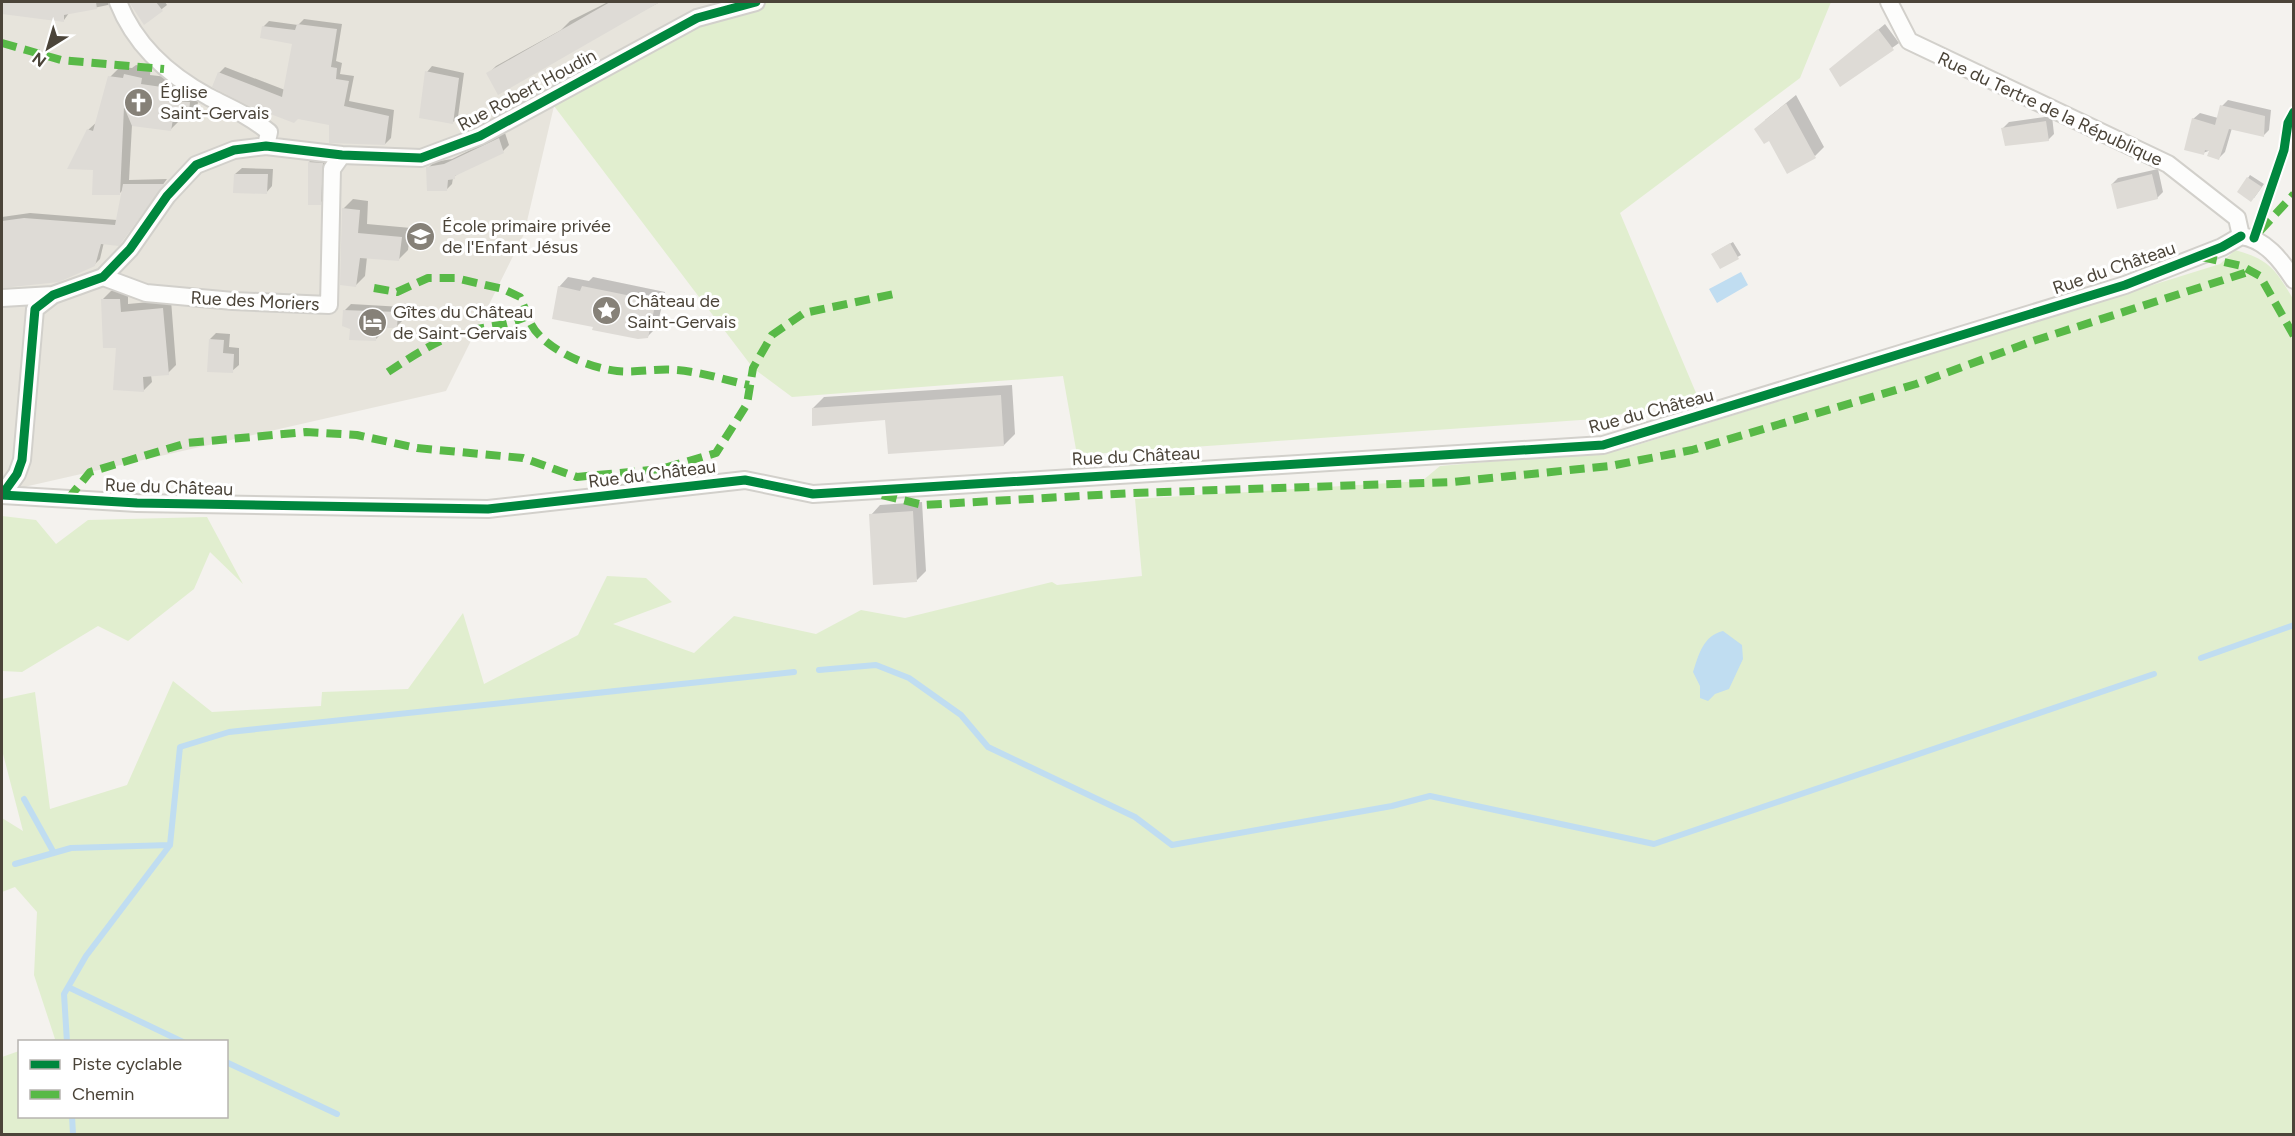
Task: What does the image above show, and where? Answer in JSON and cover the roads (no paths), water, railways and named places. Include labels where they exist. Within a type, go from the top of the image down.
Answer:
[{"type":"street","points":[[118,2],[126,22],[164,69],[208,96],[251,117],[269,132],[266,146]]},
{"type":"street","name":"Rue Robert Houdin","points":[[103,277],[130,249],[167,196],[196,165],[234,150],[266,146],[342,155],[421,158],[480,136],[697,18],[756,2]]},
{"type":"street","name":"Rue du Tertre de la République","points":[[1889,2],[1909,41],[2168,164],[2237,218],[2241,237]]},
{"type":"street","name":"Rue des Moriers","points":[[103,277],[146,294],[329,305],[332,169],[342,155]]},
{"type":"street","points":[[2241,237],[2254,238],[2281,260],[2294,280]]},
{"type":"street","name":"Rue du Château","points":[[2,495],[137,503],[488,509],[746,480],[813,494],[1603,445],[2125,285],[2241,237]]},
{"type":"street","points":[[2,298],[53,294],[103,277]]},
{"type":"street","points":[[2,495],[17,474],[22,460],[35,309],[53,294]]},
{"type":"water","points":[[1741,272],[1748,285],[1717,303],[1709,289]]},
{"type":"water","points":[[1723,631],[1742,645],[1743,659],[1729,689],[1715,694],[1708,701],[1700,698],[1700,686],[1693,672],[1706,641],[1716,633]]},
{"type":"waterway","points":[[2201,658],[2294,625]]},
{"type":"waterway","points":[[819,670],[876,665],[909,678],[961,715],[988,747],[1135,817],[1172,845],[1392,806],[1430,796],[1654,844],[2154,674]]},
{"type":"waterway","points":[[67,1040],[64,994],[86,956],[170,845],[180,747],[229,732],[794,672]]},
{"type":"waterway","points":[[24,799],[54,853]]},
{"type":"waterway","points":[[15,864],[71,848],[170,845]]},
{"type":"waterway","points":[[68,987],[179,1040]]},
{"type":"waterway","points":[[228,1063],[337,1114]]},
{"type":"waterway","points":[[72,1118],[73,1134]]},
{"type":"place","name":"Église Saint-Gervais","points":[[139,102]]},
{"type":"place","name":"École primaire privée de l'Enfant Jésus","points":[[421,236]]},
{"type":"place","name":"Château de Saint-Gervais","points":[[606,311]]},
{"type":"place","name":"Gîtes du Château de Saint-Gervais","points":[[372,322]]}]
